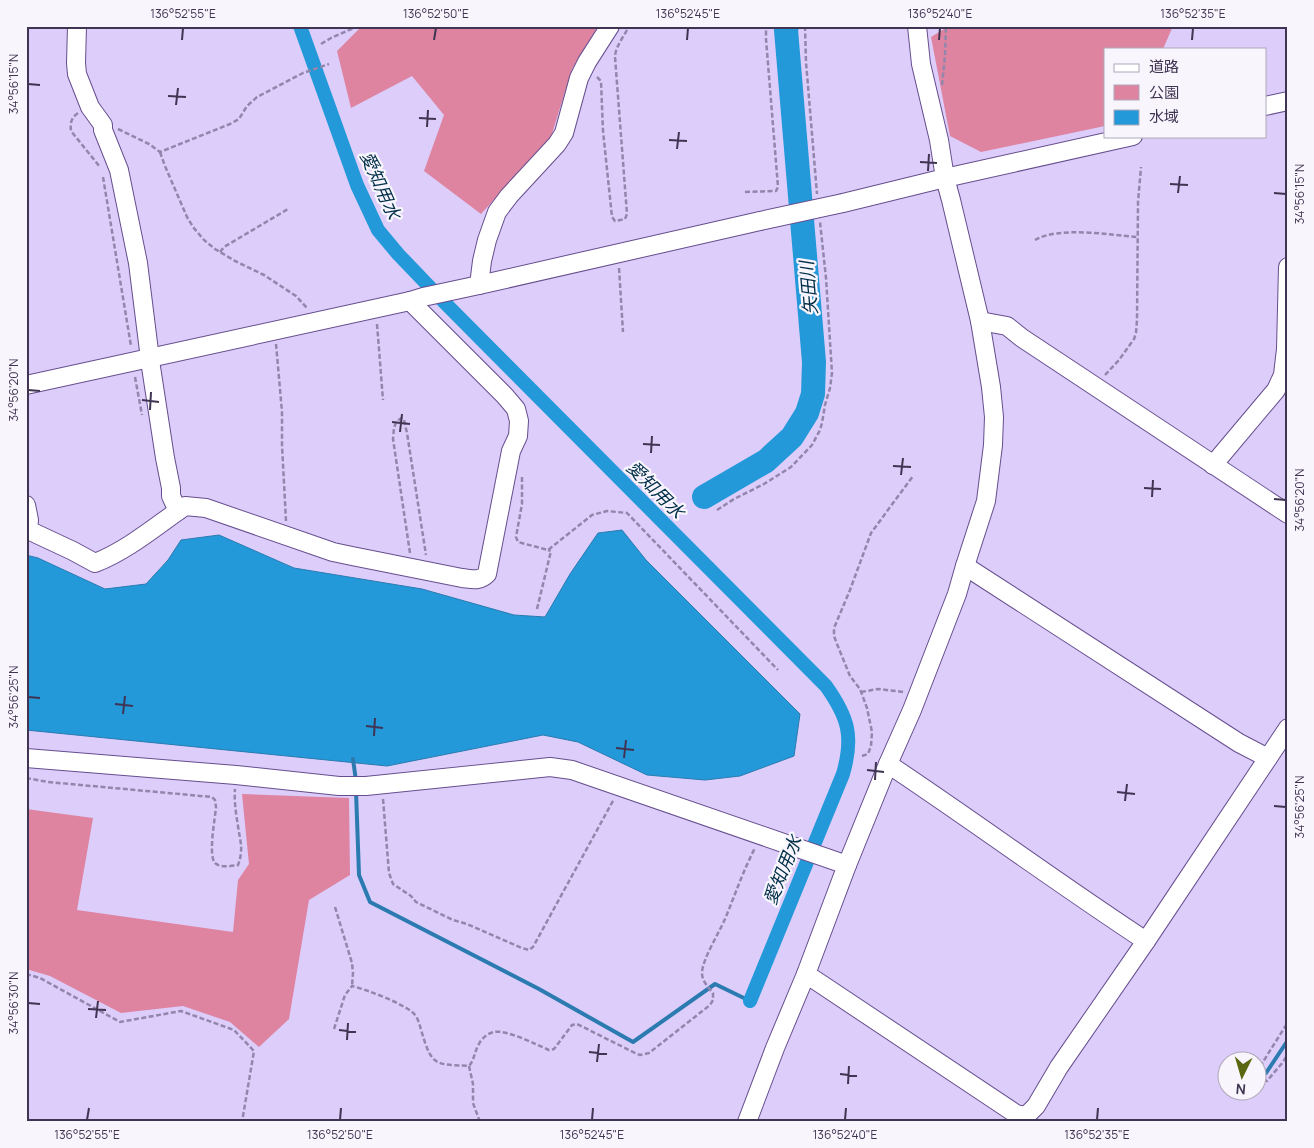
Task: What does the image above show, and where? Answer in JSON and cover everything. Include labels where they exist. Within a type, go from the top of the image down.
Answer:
[{"type":"street","points":[[77,26],[76,63],[78,74],[90,107],[103,125],[103,130],[119,170],[138,263],[142,305],[142,360],[165,458],[171,496],[178,511]]},
{"type":"street","points":[[479,285],[487,240],[497,212],[509,196],[557,144],[564,133],[579,78],[610,26]]},
{"type":"street","points":[[747,1122],[847,865],[918,696],[958,594],[986,501],[993,445],[994,417],[991,387],[980,321],[945,178],[939,140],[921,64],[917,27]]},
{"type":"street","points":[[1266,106],[1288,101]]},
{"type":"street","points":[[26,385],[417,299],[1124,138]]},
{"type":"street","points":[[1213,464],[1282,393],[1286,349],[1288,267]]},
{"type":"street","points":[[26,505],[27,529],[95,563],[110,557],[155,528],[184,506],[206,508],[286,536],[352,556],[478,580],[487,574],[510,451],[518,436],[519,421],[516,409],[417,299]]},
{"type":"street","points":[[980,321],[1007,326],[1022,338],[1288,514]]},
{"type":"street","points":[[965,566],[1239,743],[1268,758]]},
{"type":"street","points":[[806,974],[1016,1114],[1026,1116],[1036,1106],[1059,1067],[1146,941],[1288,728]]},
{"type":"street","points":[[26,758],[339,786],[366,786],[550,767],[572,770],[847,865]]},
{"type":"street","points":[[888,764],[1146,941]]},
{"type":"path","points":[[321,44],[358,26]]},
{"type":"path","points":[[583,69],[600,80],[612,217],[615,221],[625,219],[627,214],[615,51],[629,26]]},
{"type":"path","points":[[744,192],[776,191],[778,188],[766,26]]},
{"type":"path","points":[[805,26],[806,62],[817,196]]},
{"type":"path","points":[[932,109],[937,106],[944,75],[946,26]]},
{"type":"path","points":[[160,152],[230,124],[239,119],[247,106],[257,98],[303,73],[329,64]]},
{"type":"path","points":[[90,107],[72,118],[70,124],[71,131],[102,169],[142,360],[142,420]]},
{"type":"path","points":[[103,125],[110,125],[128,133],[160,152],[164,166],[193,228],[204,240],[220,252],[264,275],[296,296],[312,315],[314,322]]},
{"type":"path","points":[[1096,386],[1129,347],[1136,333],[1138,202],[1141,167]]},
{"type":"path","points":[[220,252],[224,247],[288,209]]},
{"type":"path","points":[[717,510],[791,467],[812,445],[820,430],[832,373],[826,278],[819,214]]},
{"type":"path","points":[[1036,240],[1066,232],[1138,237]]},
{"type":"path","points":[[619,253],[622,332]]},
{"type":"path","points":[[376,308],[383,400]]},
{"type":"path","points":[[275,330],[282,412],[286,536]]},
{"type":"path","points":[[402,418],[407,433],[420,570],[394,439],[395,424],[402,418]]},
{"type":"path","points":[[862,756],[868,754],[871,746],[872,732],[867,708],[861,692],[850,676],[834,636],[834,628],[871,533],[913,476]]},
{"type":"path","points":[[522,477],[522,504],[516,537],[518,542],[551,551],[537,609]]},
{"type":"path","points":[[548,550],[592,515],[607,511],[627,514],[778,670]]},
{"type":"path","points":[[861,692],[878,689],[900,691],[918,696]]},
{"type":"path","points":[[26,778],[48,782],[212,797],[215,800],[216,807],[212,854],[214,862],[218,865],[231,867],[238,865],[242,842],[238,826],[235,792],[236,776]]},
{"type":"path","points":[[384,784],[383,797],[389,873],[393,884],[411,896],[416,902],[453,920],[528,950],[533,947],[620,786]]},
{"type":"path","points":[[469,1066],[473,1061],[478,1044],[493,1032],[514,1036],[549,1050],[554,1049],[572,1025],[577,1024],[640,1055],[648,1052],[710,1005],[713,1000],[713,993],[704,982],[702,973],[704,964],[743,872],[761,835]]},
{"type":"path","points":[[334,1029],[345,995],[352,986],[353,973],[352,963],[335,908]]},
{"type":"path","points":[[26,974],[40,978],[120,1022],[181,1011],[234,1030],[254,1051],[242,1122]]},
{"type":"path","points":[[352,986],[378,994],[414,1013],[430,1056],[434,1060],[443,1064],[469,1066]]},
{"type":"path","points":[[1266,1057],[1288,1022]]},
{"type":"path","points":[[1266,1081],[1288,1054]]},
{"type":"path","points":[[469,1066],[473,1084],[473,1103],[480,1122]]},
{"type":"green space","points":[[362,26],[598,26],[572,69],[551,137],[481,214],[424,171],[444,115],[412,76],[351,108],[337,51]]},
{"type":"green space","points":[[949,26],[1173,26],[1163,48],[1104,48],[1104,126],[981,152],[950,136],[931,37]]},
{"type":"green space","points":[[242,794],[349,798],[350,875],[309,900],[289,1019],[259,1047],[230,1022],[183,1006],[121,1013],[50,976],[26,969],[26,809],[93,818],[77,910],[233,932],[238,880],[249,864]]},
{"type":"water","points":[[622,530],[646,560],[800,714],[794,756],[740,776],[705,780],[647,775],[578,742],[543,735],[387,766],[26,730],[26,555],[38,558],[105,589],[146,584],[168,560],[181,540],[219,535],[294,568],[422,589],[514,615],[545,617],[570,574],[598,533]]},
{"type":"waterway","name":"愛知用水","points":[[300,26],[357,185],[378,230],[445,303],[826,686],[844,717],[847,727],[848,749],[843,774],[750,1001]]},
{"type":"waterway","name":"矢田川","points":[[704,497],[766,461],[792,437],[807,413],[813,394],[814,362],[787,26]]},
{"type":"waterway","points":[[353,759],[356,781]]},
{"type":"waterway","points":[[356,791],[359,875],[370,902],[539,989],[633,1042],[715,984],[750,1001]]},
{"type":"waterway","points":[[1266,1073],[1288,1040]]}]
